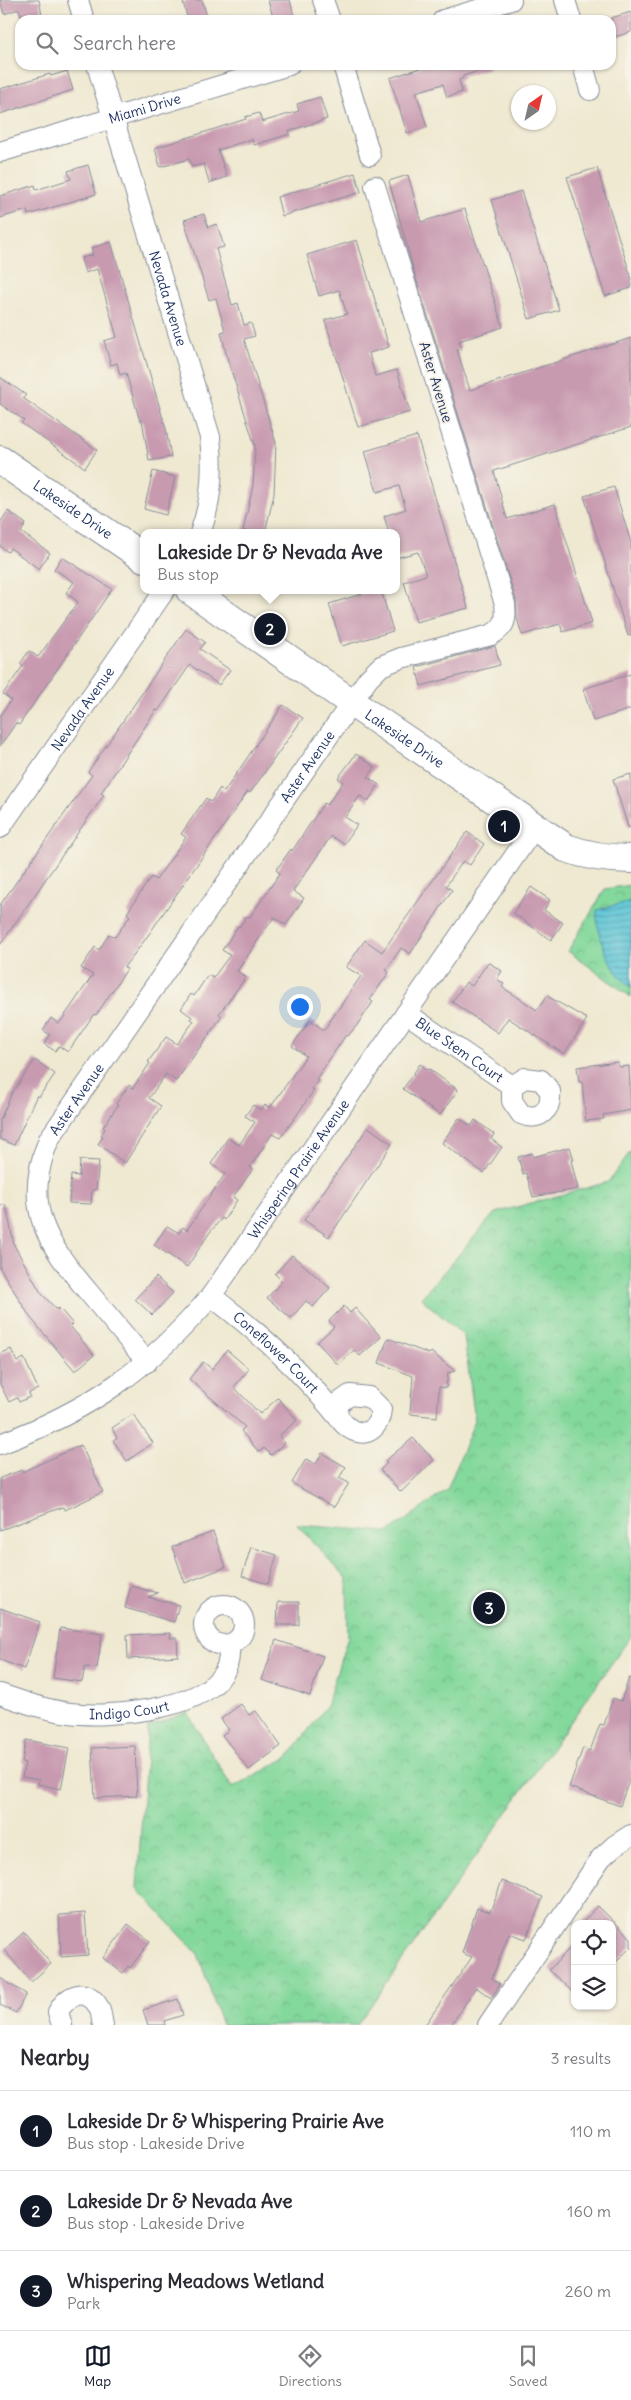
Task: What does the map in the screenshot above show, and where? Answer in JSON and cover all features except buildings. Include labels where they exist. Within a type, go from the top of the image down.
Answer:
[{"type":"street","points":[[78,0],[82,15]]},
{"type":"street","points":[[323,0],[328,15]]},
{"type":"street","points":[[460,15],[511,0]]},
{"type":"street","points":[[565,0],[570,15]]},
{"type":"street","name":"Nevada Avenue","points":[[98,70],[210,437],[213,464],[211,492],[201,529]]},
{"type":"street","name":"Miami Drive","points":[[0,152],[272,70]]},
{"type":"street","points":[[344,70],[370,155]]},
{"type":"street","points":[[584,70],[590,90]]},
{"type":"street","name":"Aster Avenue","points":[[147,1362],[62,1260],[49,1241],[41,1220],[38,1201],[38,1179],[42,1157],[50,1139],[368,679],[381,666],[401,658],[491,635],[500,630],[507,619],[505,604],[375,186]]},
{"type":"street","name":"Lakeside Drive","points":[[0,460],[140,555]]},
{"type":"street","name":"Nevada Avenue","points":[[0,828],[162,594]]},
{"type":"street","name":"Lakeside Drive","points":[[196,594],[352,704],[566,848],[585,855],[608,859],[631,859]]},
{"type":"street","name":"Whispering Prairie Avenue","points":[[0,1444],[35,1431],[76,1411],[113,1388],[147,1362],[184,1327],[210,1296],[534,828]]},
{"type":"street","name":"Blue Stem Court","points":[[406,1013],[512,1086]]},
{"type":"street","name":"Coneflower Court","points":[[210,1296],[252,1326],[289,1361],[336,1414]]},
{"type":"street","name":"Indigo Court","points":[[0,1694],[40,1707],[70,1713],[102,1715],[133,1713],[162,1707],[210,1688],[220,1679],[227,1668],[229,1646]]},
{"type":"street","points":[[488,2025],[601,1858],[614,1846],[631,1835]]},
{"type":"street","points":[[62,2025],[58,2012],[62,2003],[70,1996],[78,1994],[89,1998],[97,2004],[102,2014],[102,2024]]},
{"type":"green space","points":[[631,885],[631,997],[568,951],[605,889]]},
{"type":"green space","points":[[631,1151],[631,1636],[357,2025],[222,2025],[198,1954],[137,1888],[148,1727],[187,1712],[232,1788],[288,1757],[326,1707],[348,1636],[347,1579],[297,1525],[389,1532],[447,1490],[475,1420],[464,1336],[421,1298],[495,1213],[608,1182]]},
{"type":"water","points":[[631,901],[631,987],[617,973],[606,952],[599,930],[597,910]]},
{"type":"place","name":"Lakeside Dr & Nevada Ave","points":[[270,629]]},
{"type":"place","name":"Lakeside Dr & Whispering Prairie Ave","points":[[504,826]]},
{"type":"place","name":"Whispering Meadows Wetland","points":[[489,1608]]}]
